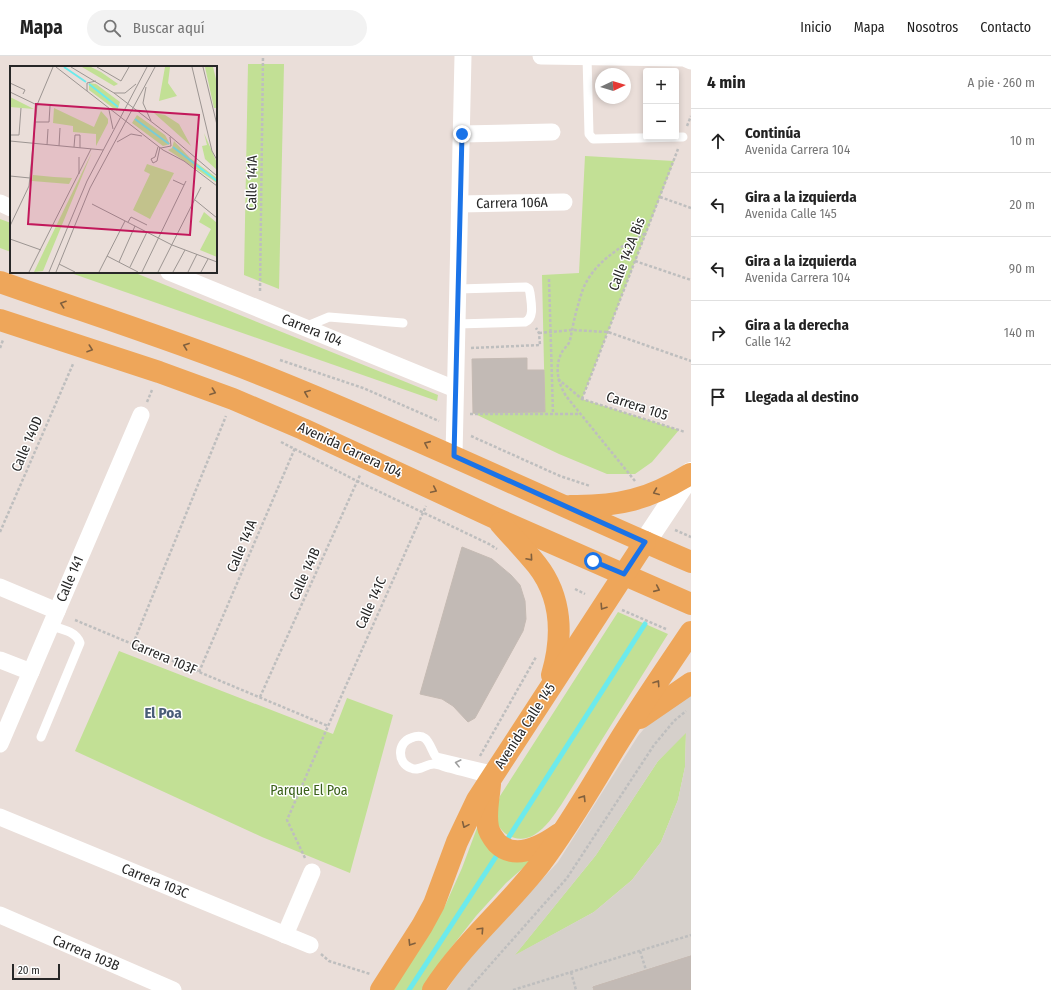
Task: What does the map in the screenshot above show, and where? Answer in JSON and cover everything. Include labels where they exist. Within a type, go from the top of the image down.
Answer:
[{"type":"main road","points":[[0,282],[237,365],[353,412],[691,562]]},
{"type":"main road","name":"Avenida Carrera 104","points":[[1,333],[159,372],[228,412],[303,429],[495,518],[691,604]]},
{"type":"main road","points":[[564,506],[597,506],[629,501],[667,488],[691,474]]},
{"type":"main road","name":"Avenida Calle 145","points":[[374,982],[422,926],[434,904],[466,821],[477,800],[487,772],[547,691],[691,474]]},
{"type":"main road","points":[[495,518],[537,566],[550,588],[558,609],[558,648],[547,691]]},
{"type":"main road","points":[[433,990],[455,959],[519,890],[563,832],[628,727],[691,632]]},
{"type":"main road","points":[[628,727],[676,692],[691,683]]},
{"type":"main road","points":[[487,772],[488,828],[492,836],[501,846],[509,850],[519,851],[548,842],[563,832]]},
{"type":"street","points":[[454,456],[463,56]]},
{"type":"street","points":[[541,56],[687,58]]},
{"type":"street","points":[[462,134],[552,132]]},
{"type":"street","name":"Carrera 106A","points":[[460,204],[564,202]]},
{"type":"street","points":[[0,203],[10,208]]},
{"type":"street","name":"Carrera 104","points":[[171,273],[455,389]]},
{"type":"street","name":"Calle 141","points":[[0,744],[141,415]]},
{"type":"street","points":[[0,588],[54,618]]},
{"type":"street","points":[[0,660],[31,672]]},
{"type":"street","name":"Carrera 103C","points":[[0,817],[310,945]]},
{"type":"street","points":[[285,935],[312,872]]},
{"type":"street","name":"Carrera 103B","points":[[0,915],[173,990]]},
{"type":"lane","points":[[587,57],[591,138],[682,137]]},
{"type":"lane","points":[[457,324],[524,322],[529,320],[531,316],[530,292],[526,287],[458,289]]},
{"type":"lane","points":[[305,327],[329,317],[403,323]]},
{"type":"lane","points":[[41,737],[80,643],[78,637],[54,618]]},
{"type":"lane","points":[[423,737],[431,745],[436,757],[487,772],[434,764],[416,770],[402,761],[400,756],[401,747],[410,738],[423,737]]},
{"type":"path","name":"Calle 141A","points":[[260,309],[263,56]]},
{"type":"path","name":"Calle 142A Bis","points":[[582,399],[691,116]]},
{"type":"path","points":[[660,197],[691,208]]},
{"type":"path","points":[[636,482],[566,396],[561,388],[557,370],[558,361],[570,341],[584,288],[595,269],[625,244],[646,233]]},
{"type":"path","points":[[635,261],[691,280]]},
{"type":"path","points":[[549,279],[553,414]]},
{"type":"path","points":[[467,348],[540,345],[539,333],[572,330],[608,332],[691,361]]},
{"type":"path","points":[[0,348],[1,333]]},
{"type":"path","name":"Calle 140D","points":[[0,532],[72,364],[80,366]]},
{"type":"path","points":[[558,379],[582,399]]},
{"type":"path","points":[[152,390],[159,392]]},
{"type":"path","name":"Carrera 105","points":[[582,399],[685,432]]},
{"type":"path","points":[[133,644],[228,412]]},
{"type":"path","points":[[468,414],[580,414]]},
{"type":"path","name":"Calle 141A","points":[[199,672],[303,429]]},
{"type":"path","points":[[278,440],[357,481],[499,550]]},
{"type":"path","name":"Calle 141B","points":[[260,697],[367,458]]},
{"type":"path","name":"Calle 141C","points":[[312,872],[288,820],[328,726],[434,490]]},
{"type":"path","points":[[673,529],[691,537]]},
{"type":"path","points":[[575,589],[585,594]]},
{"type":"path","points":[[615,607],[666,629]]},
{"type":"path","name":"Carrera 103F","points":[[54,618],[133,644],[328,726]]},
{"type":"path","points":[[487,772],[537,653]]},
{"type":"path","points":[[468,990],[567,878],[654,745],[674,721],[691,707]]},
{"type":"path","points":[[513,990],[691,935]]},
{"type":"path","points":[[310,945],[329,961],[374,982]]},
{"type":"path","points":[[640,951],[646,970]]},
{"type":"path","points":[[570,972],[576,990]]},
{"type":"green space","points":[[248,64],[284,64],[279,289],[244,275]]},
{"type":"green space","points":[[585,156],[674,161],[582,399],[679,430],[652,462],[635,474],[607,474],[559,454],[473,413],[545,411],[542,275],[579,273]]},
{"type":"green space","points":[[0,219],[10,223],[10,252],[0,248]]},
{"type":"green space","points":[[71,273],[135,273],[438,395],[437,401]]},
{"type":"green space","points":[[618,612],[668,634],[561,805],[549,821],[542,829],[528,838],[521,839],[509,836],[500,827],[495,814],[500,796]]},
{"type":"green space","name":"Parque El Poa","points":[[119,651],[333,734],[347,698],[393,715],[350,873],[262,837],[75,751]]},
{"type":"green space","points":[[686,732],[685,767],[678,800],[661,842],[632,880],[594,912],[514,956],[596,855],[658,761]]},
{"type":"green space","points":[[477,828],[532,860],[506,883],[476,916],[443,958],[423,990],[393,990],[444,908],[462,868]]},
{"type":"shaded area","points":[[691,692],[691,956],[593,988],[594,990],[447,990],[462,966],[558,862],[638,736],[654,717]],"holes":[[[686,733],[685,767],[678,800],[661,842],[632,880],[594,912],[515,955],[596,855],[658,761]]]},
{"type":"building","points":[[527,358],[527,370],[544,370],[545,412],[473,413],[472,359]]},
{"type":"building","points":[[462,547],[492,559],[511,575],[520,585],[525,601],[526,619],[523,631],[475,718],[468,722],[453,706],[442,699],[420,694]]},
{"type":"building","points":[[691,956],[691,990],[594,990],[593,987]]},
{"type":"building","points":[[691,956],[691,990],[594,990],[593,987]]},
{"type":"waterway","points":[[505,843],[645,624]]},
{"type":"waterway","points":[[409,990],[499,852]]},
{"type":"district","name":"El Poa","points":[[163,713]]},
{"type":"route","points":[[462,134],[454,456],[645,542],[624,574],[593,561]]}]
